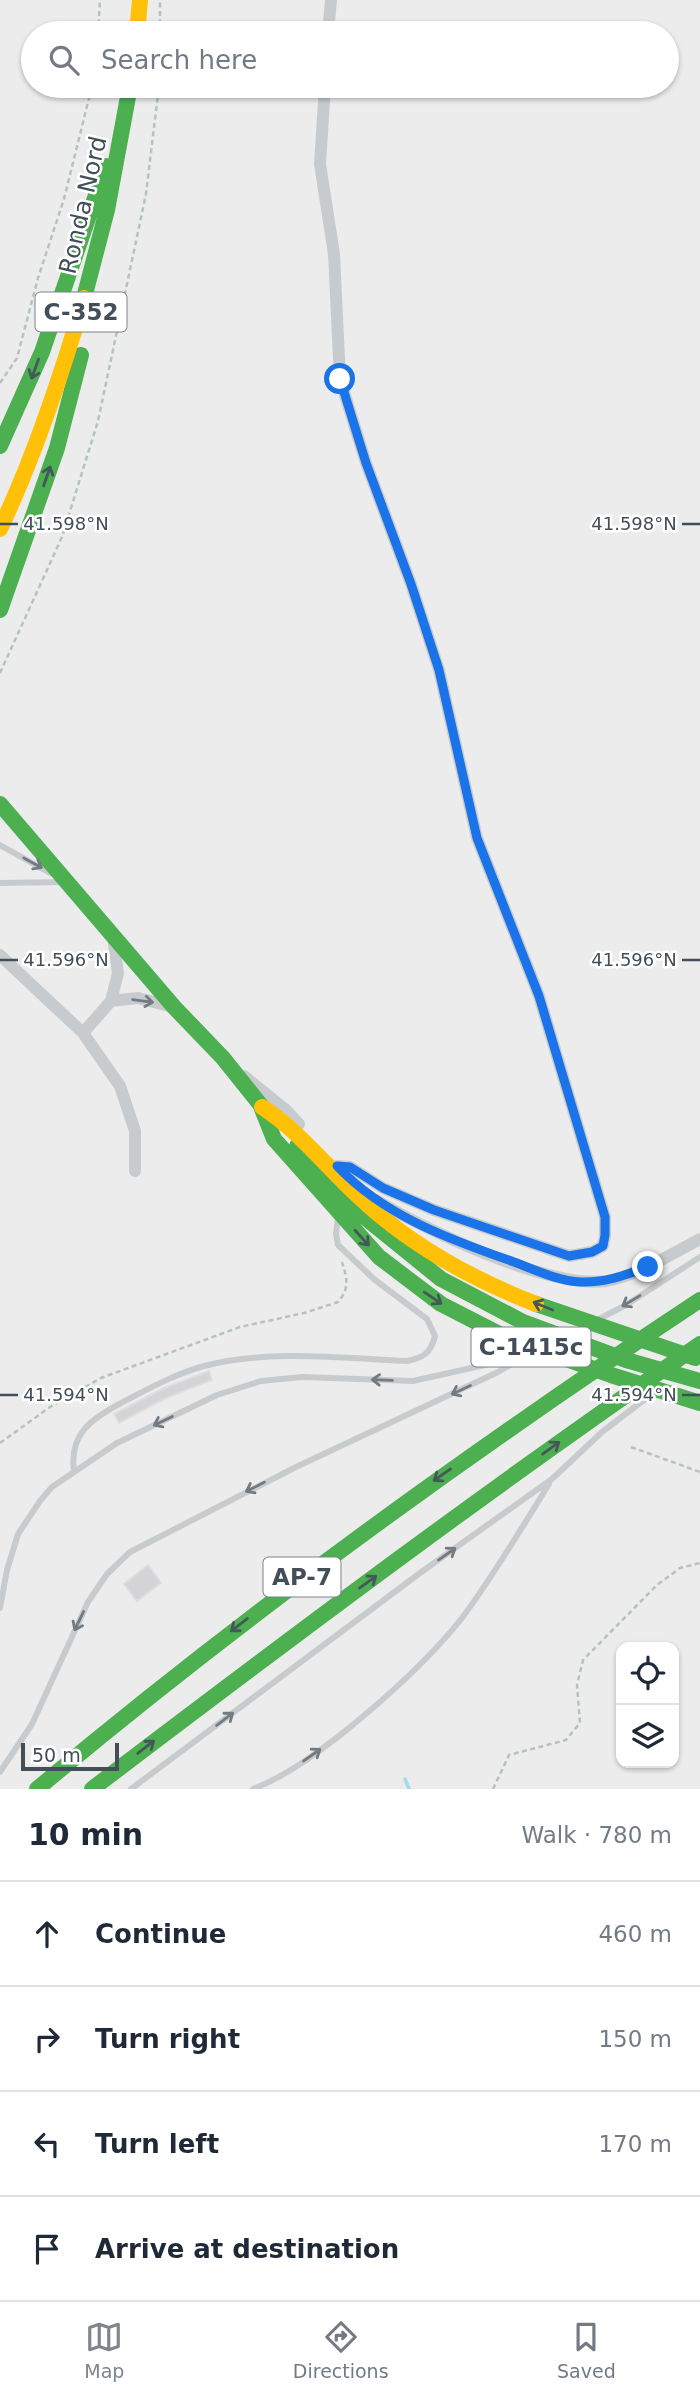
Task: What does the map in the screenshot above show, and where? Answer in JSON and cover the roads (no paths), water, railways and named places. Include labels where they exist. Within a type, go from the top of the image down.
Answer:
[{"type":"main road","points":[[127,21],[128,0]]},
{"type":"main road","points":[[138,21],[140,0]]},
{"type":"main road","name":"Ronda Nord","points":[[0,499],[53,362],[88,248],[112,165],[117,98]]},
{"type":"main road","name":"Ronda Nord","points":[[0,529],[12,507],[63,370],[93,272],[127,98]]},
{"type":"main road","points":[[0,446],[32,377],[91,201],[112,165]]},
{"type":"main road","points":[[0,610],[57,448],[115,230],[118,217],[112,165]]},
{"type":"main road","name":"C-1415c","points":[[0,804],[174,1007],[223,1058],[262,1107],[351,1206],[441,1279],[523,1322],[626,1360],[699,1381]]},
{"type":"main road","name":"C-1415c","points":[[262,1107],[274,1139],[339,1212],[379,1256],[441,1304],[520,1343],[611,1376],[700,1403]]},
{"type":"main road","name":"C-1415c","points":[[262,1107],[281,1118],[359,1196],[430,1250],[491,1285],[562,1313],[700,1353]]},
{"type":"main road","name":"AP-7","points":[[37,1789],[249,1617],[374,1524],[579,1380],[700,1300]]},
{"type":"main road","name":"AP-7","points":[[92,1789],[283,1644],[631,1392],[700,1353]]},
{"type":"street","points":[[329,21],[331,0]]},
{"type":"street","points":[[323,98],[320,164],[334,254],[340,379],[366,463],[411,584],[439,670],[477,838],[539,996],[605,1217],[603,1246],[592,1252],[569,1256],[434,1210],[383,1188],[350,1167],[337,1166]]},
{"type":"street","points":[[83,1033],[111,1001],[118,973],[113,936]]},
{"type":"street","points":[[0,955],[83,1033],[120,1086],[135,1131],[135,1171]]},
{"type":"street","points":[[111,1001],[138,998],[174,1007]]},
{"type":"street","points":[[223,1058],[286,1110],[337,1166],[370,1197],[408,1220],[471,1247],[553,1276],[580,1282],[611,1280],[648,1267],[700,1239]]},
{"type":"lane","points":[[0,845],[65,882]]},
{"type":"lane","points":[[0,883],[65,882]]},
{"type":"lane","points":[[74,1471],[73,1449],[82,1431],[118,1405],[167,1380],[203,1366],[261,1357],[407,1362],[428,1353],[435,1336],[431,1324],[375,1280],[338,1245],[339,1212]]},
{"type":"lane","points":[[579,1328],[626,1305],[700,1257]]},
{"type":"lane","points":[[556,1340],[568,1334]]},
{"type":"lane","points":[[0,1772],[32,1724],[88,1602],[107,1574],[130,1552],[296,1467],[498,1372],[544,1346]]},
{"type":"lane","points":[[131,1789],[419,1573],[552,1479],[602,1432],[700,1353]]},
{"type":"lane","points":[[0,1608],[6,1570],[18,1534],[46,1494],[74,1471],[117,1443],[217,1395],[261,1381],[302,1377],[413,1381],[521,1357]]},
{"type":"lane","points":[[253,1789],[310,1758],[369,1712],[417,1666],[460,1620],[490,1579],[552,1479]]},
{"type":"waterway","points":[[405,1779],[409,1789]]}]
